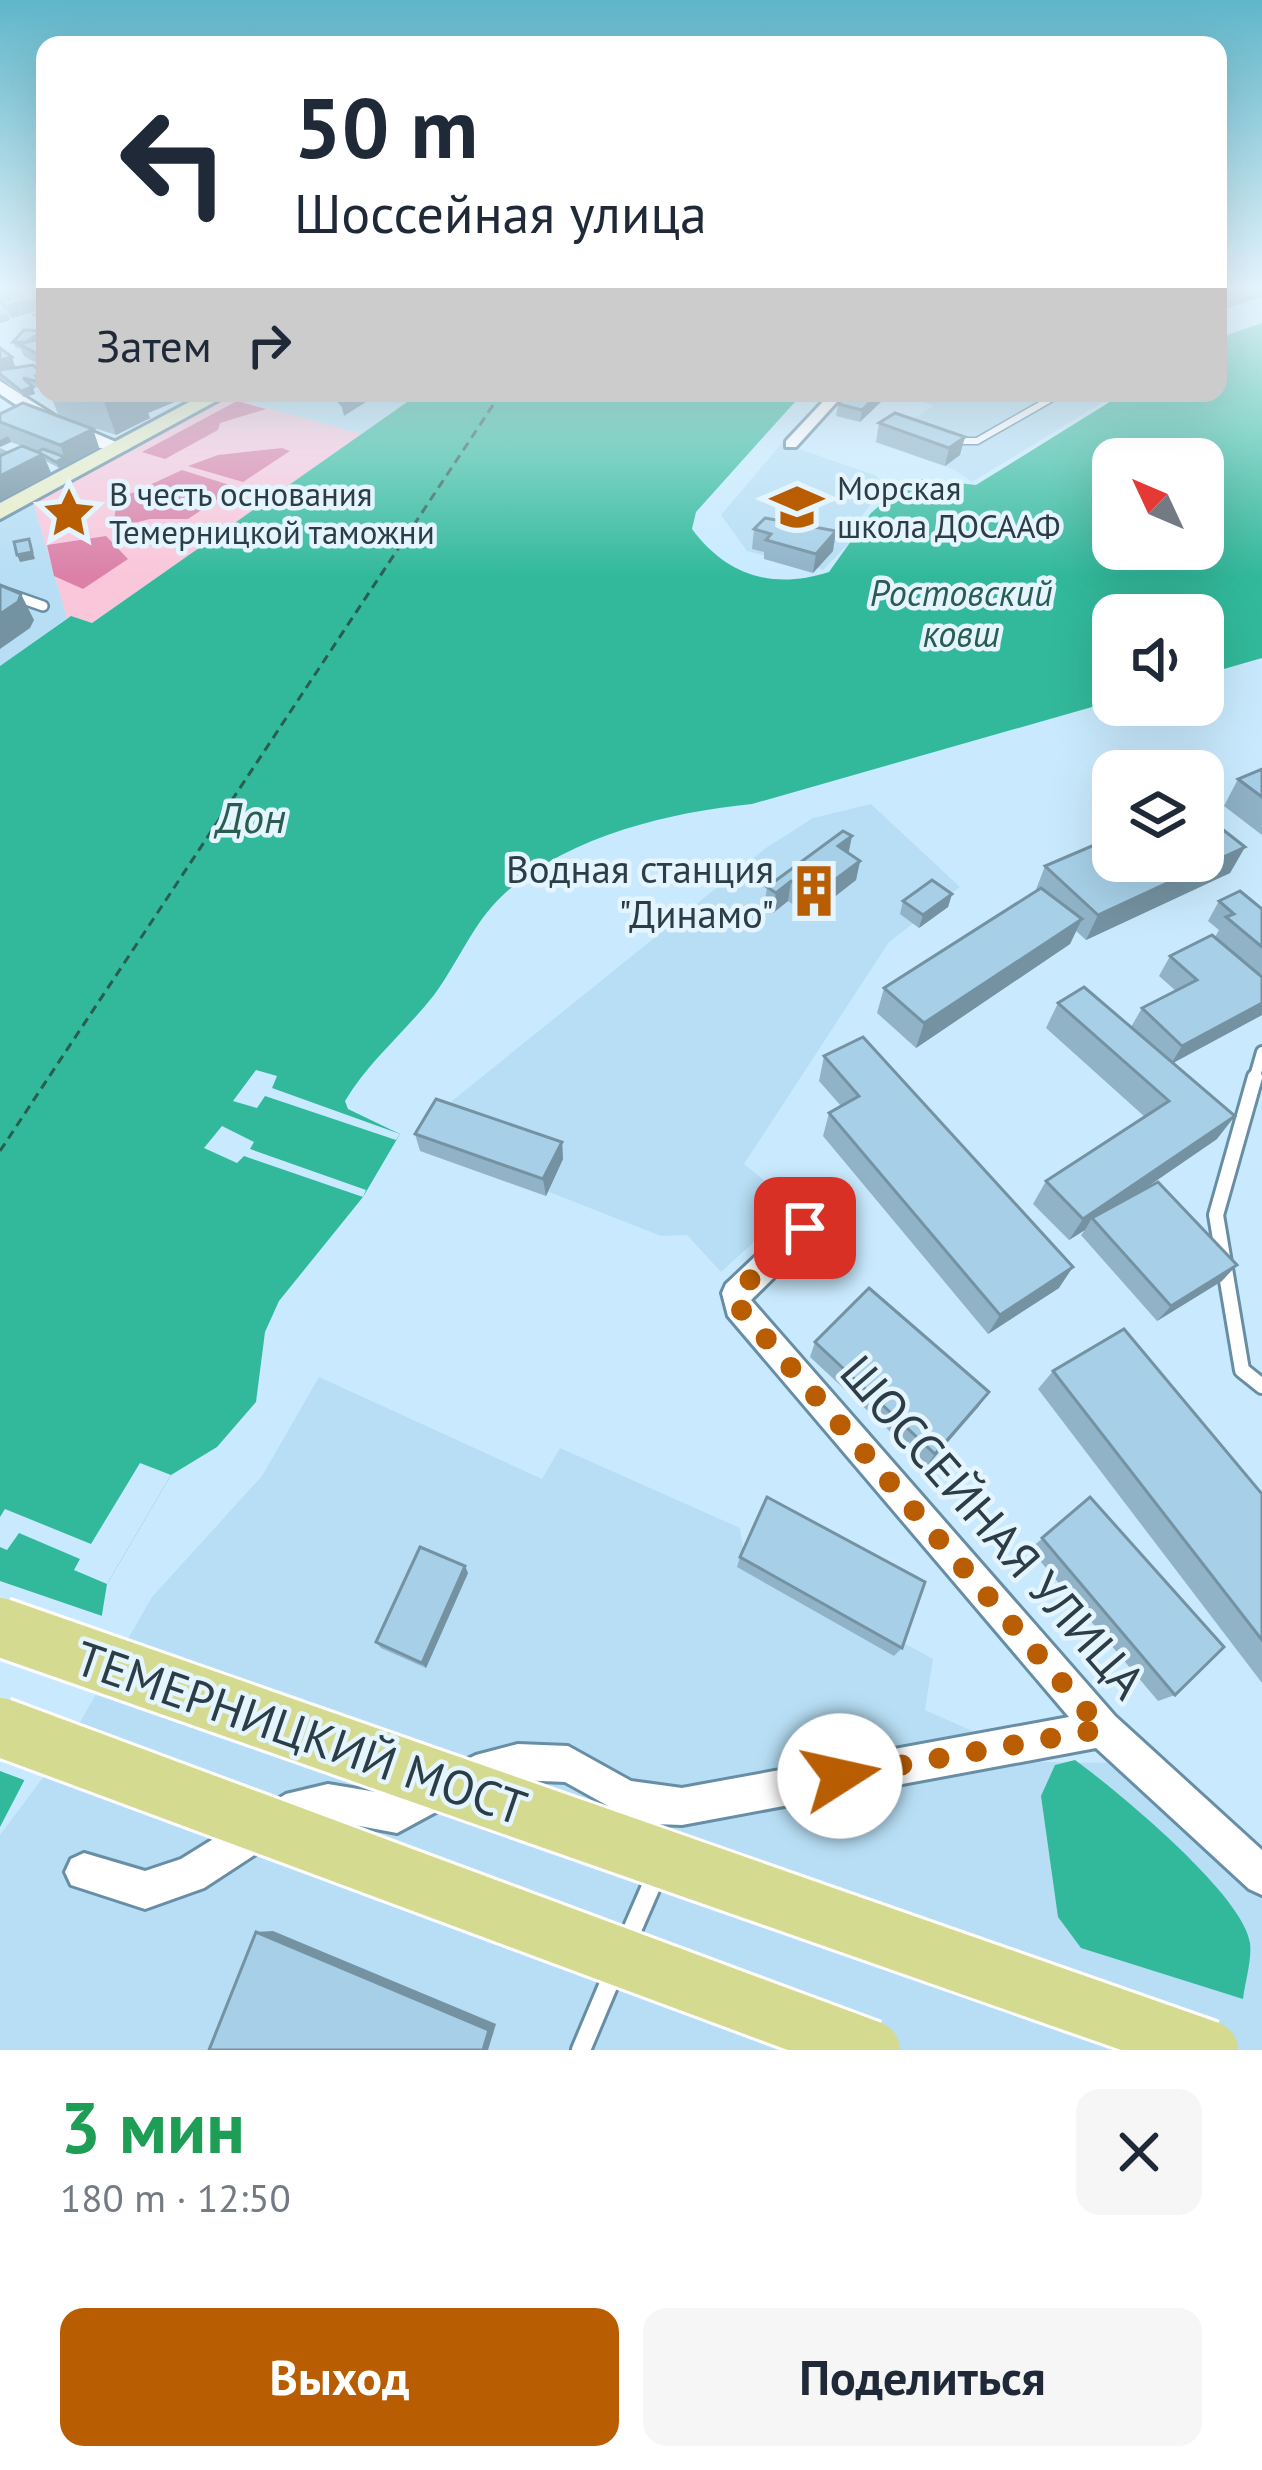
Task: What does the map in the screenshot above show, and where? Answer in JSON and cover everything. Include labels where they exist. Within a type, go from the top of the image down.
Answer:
[{"type":"main road","points":[[0,512],[205,402]]},
{"type":"main road","name":"ТЕМЕРНИЦКИЙ МОСТ","points":[[0,1627],[1209,2050]]},
{"type":"main road","points":[[0,1727],[871,2050]]},
{"type":"street","points":[[0,386],[49,420],[121,448]]},
{"type":"street","points":[[791,444],[830,402]]},
{"type":"street","name":"ШОССЕЙНАЯ УЛИЦА","points":[[805,1228],[736,1293],[738,1306],[1102,1729],[1262,1876]]},
{"type":"street","points":[[84,1872],[145,1890],[191,1875],[286,1814],[328,1802],[397,1814],[462,1776],[507,1761],[568,1763],[622,1799],[684,1810],[709,1799],[1102,1729]]},
{"type":"lane","points":[[943,440],[977,441],[1045,402]]},
{"type":"lane","points":[[0,591],[43,606]]},
{"type":"lane","points":[[1262,1052],[1216,1215],[1242,1370],[1262,1386]]},
{"type":"lane","points":[[580,2050],[684,1810]]},
{"type":"shaded area","points":[[218,402],[245,402],[362,434],[92,623],[67,618],[33,502]]},
{"type":"shaded area","points":[[235,402],[266,409],[220,423],[218,430],[165,459],[142,452]]},
{"type":"shaded area","points":[[245,402],[407,402],[362,434]]},
{"type":"shaded area","points":[[922,402],[1103,402],[972,482],[955,470],[874,442],[934,406]]},
{"type":"shaded area","name":"Морская школа ДОСААФ","points":[[782,443],[877,476],[880,493],[856,523],[852,540],[823,570],[783,555],[778,559],[747,551],[721,515]]},
{"type":"shaded area","points":[[290,451],[243,482],[188,466],[218,455]]},
{"type":"shaded area","points":[[182,470],[236,487],[188,519],[150,519],[113,528],[117,500]]},
{"type":"shaded area","points":[[33,502],[67,618],[0,666],[0,520]]},
{"type":"shaded area","points":[[106,536],[128,559],[83,589],[54,576],[47,545]]},
{"type":"shaded area","points":[[871,804],[960,887],[889,942],[744,1164],[781,1194],[778,1200],[790,1209],[721,1272],[687,1235],[661,1236],[422,1142],[447,1105],[766,848],[813,818]]},
{"type":"shaded area","points":[[319,1377],[542,1479],[560,1448],[740,1528],[744,1556],[933,1659],[925,1710],[1042,1762],[1121,1763],[1262,1891],[1262,2050],[0,2050],[0,1835],[65,1748],[152,1597],[262,1476]]},
{"type":"water","name":"Дон","points":[[1227,385],[1262,385],[1262,658],[1224,669],[1224,594],[1092,594],[1092,707],[752,804],[687,813],[619,831],[556,858],[502,896],[434,995],[345,1101],[348,1109],[400,1134],[363,1197],[279,1301],[265,1332],[256,1402],[217,1447],[171,1475],[107,1584],[98,1639],[0,1827],[0,666],[71,616],[92,623],[407,402],[795,402],[696,512],[692,529],[720,558],[770,579],[829,572],[871,513],[906,483],[922,479],[976,485],[1110,402],[1227,402]]},
{"type":"water","points":[[1075,1760],[1175,1844],[1226,1898],[1250,1943],[1243,1999],[1081,1948],[1058,1917],[1041,1796],[1055,1765]]},
{"type":"pier","points":[[256,1070],[277,1076],[272,1088],[400,1134],[396,1140],[265,1096],[257,1108],[233,1101]]},
{"type":"pier","points":[[222,1126],[254,1142],[250,1149],[366,1190],[363,1197],[244,1156],[237,1163],[204,1148]]},
{"type":"pier","points":[[140,1463],[171,1475],[107,1584],[74,1570],[80,1559],[19,1533],[7,1550],[0,1547],[0,1517],[5,1509],[91,1544]]},
{"type":"pier","points":[[0,1581],[108,1618],[104,1642],[32,1783],[0,1771]]},
{"type":"building","points":[[840,402],[870,402],[862,410]]},
{"type":"building","points":[[23,403],[93,429],[60,445],[0,422],[0,414]]},
{"type":"building","points":[[895,413],[965,437],[949,448],[879,423]]},
{"type":"building","points":[[22,446],[43,454],[0,476],[0,456]]},
{"type":"building","points":[[43,449],[65,457],[56,462],[38,452]]},
{"type":"building","points":[[765,518],[836,531],[816,554],[766,540],[771,534],[754,529]]},
{"type":"building","points":[[29,539],[32,552],[17,555],[14,542]]},
{"type":"building","points":[[0,585],[21,594],[18,602],[0,614]]},
{"type":"building","points":[[1262,769],[1262,797],[1238,779]]},
{"type":"building","points":[[1224,830],[1245,847],[1224,857]]},
{"type":"building","points":[[843,831],[852,836],[838,846],[860,861],[813,896],[791,881],[776,893],[767,887]]},
{"type":"building","points":[[1092,846],[1092,882],[1169,882],[1098,915],[1045,866]]},
{"type":"building","points":[[932,880],[952,894],[923,915],[903,901]]},
{"type":"building","points":[[1041,888],[1082,919],[924,1023],[884,988]]},
{"type":"building","points":[[1240,891],[1262,909],[1262,947],[1226,917],[1234,914],[1219,901]]},
{"type":"building","points":[[1212,935],[1262,977],[1262,1003],[1182,1046],[1142,1008],[1197,980],[1170,956]]},
{"type":"building","points":[[1084,987],[1235,1116],[1083,1219],[1046,1181],[1169,1101],[1058,1003]]},
{"type":"building","points":[[863,1037],[1073,1267],[1000,1315],[829,1113],[859,1096],[824,1056]]},
{"type":"building","points":[[436,1099],[562,1142],[543,1179],[415,1134]]},
{"type":"building","points":[[1158,1182],[1237,1265],[1171,1306],[1092,1218]]},
{"type":"building","points":[[869,1288],[989,1392],[935,1454],[815,1342]]},
{"type":"building","points":[[1124,1329],[1262,1494],[1262,1640],[1053,1371]]},
{"type":"building","points":[[767,1497],[925,1582],[902,1648],[740,1557]]},
{"type":"building","points":[[1090,1497],[1224,1647],[1175,1695],[1042,1538]]},
{"type":"building","points":[[420,1547],[465,1566],[422,1663],[376,1642]]},
{"type":"building","points":[[256,1932],[489,2030],[483,2050],[209,2050]]},
{"type":"ferry route","points":[[0,1151],[495,402]]},
{"type":"place","name":"Морская школа ДОСААФ","points":[[797,507]]},
{"type":"place","name":"В честь основания Темерницкой таможни","points":[[69,513]]},
{"type":"place","name":"Водная станция \"Динамо\"","points":[[814,891]]},
{"type":"route","points":[[805,1228],[736,1293],[738,1306],[1102,1729],[840,1776]]},
{"type":"water label","name":"Ростовский ковш","points":[[961,614]]}]
